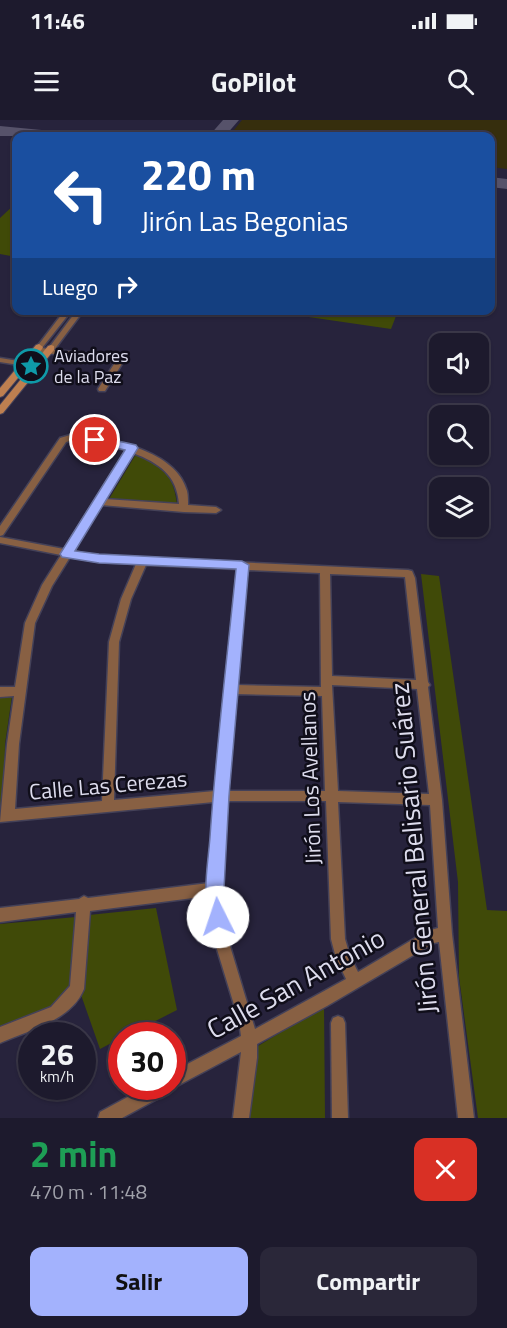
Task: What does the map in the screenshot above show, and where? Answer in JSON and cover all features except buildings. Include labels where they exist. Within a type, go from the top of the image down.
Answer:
[{"type":"main road","points":[[0,394],[44,349]]},
{"type":"main road","points":[[0,411],[26,367]]},
{"type":"street","points":[[44,349],[66,315]]},
{"type":"street","points":[[44,349],[76,315]]},
{"type":"street","points":[[44,349],[121,359],[102,389]]},
{"type":"street","points":[[0,360],[26,367]]},
{"type":"street","points":[[0,533],[63,440],[77,436],[132,448],[153,457],[167,468],[178,483],[185,498],[184,510]]},
{"type":"street","points":[[4,815],[30,623],[47,585],[132,448]]},
{"type":"street","points":[[99,502],[184,510],[216,510]]},
{"type":"street","points":[[0,540],[99,559],[325,569]]},
{"type":"street","points":[[108,806],[114,642],[126,599],[143,560]]},
{"type":"street","points":[[241,1118],[249,1058],[249,1040],[246,1021],[223,946],[215,889],[242,565]]},
{"type":"street","name":"Jirón General Belisario Suárez","points":[[325,569],[408,574],[424,685],[436,800],[445,934],[466,1118]]},
{"type":"street","name":"Jirón Los Avellanos","points":[[325,569],[327,686],[338,939],[343,958],[356,982]]},
{"type":"street","points":[[232,689],[424,685]]},
{"type":"street","points":[[0,692],[19,692]]},
{"type":"street","name":"Calle Las Cerezas","points":[[4,815],[221,796],[331,796],[436,800]]},
{"type":"street","points":[[0,915],[84,903],[215,889]]},
{"type":"street","points":[[0,1035],[56,1011],[77,989],[84,903]]},
{"type":"street","name":"Calle San Antonio","points":[[186,1074],[356,982],[432,936],[445,934]]},
{"type":"street","points":[[338,1023],[340,1118]]},
{"type":"street","points":[[106,1118],[139,1100]]},
{"type":"green space","points":[[12,207],[12,256],[0,254],[0,218]]},
{"type":"green space","points":[[295,315],[396,315],[391,329]]},
{"type":"green space","points":[[136,454],[165,473],[173,485],[177,504],[109,499]]},
{"type":"green space","points":[[421,574],[439,576],[487,910],[507,911],[507,1118],[478,1118],[459,977],[458,882]]},
{"type":"green space","points":[[0,696],[12,696],[5,744],[4,810],[0,811]]},
{"type":"green space","points":[[156,908],[177,1010],[153,1022],[108,1022],[108,1045],[100,1049],[96,1038],[96,1022],[91,1022],[80,992],[89,915]]},
{"type":"green space","points":[[76,917],[73,982],[55,1004],[0,1029],[0,924]]},
{"type":"green space","points":[[324,1006],[325,1118],[244,1118],[253,1049]]},
{"type":"sand","points":[[242,120],[507,120],[507,169],[495,168],[495,132],[232,132]]},
{"type":"taxiway","points":[[220,132],[231,120]]},
{"type":"taxiway","points":[[0,131],[12,132]]},
{"type":"taxiway","points":[[495,183],[507,184]]},
{"type":"place","name":"Aviadores de la Paz","points":[[31,366]]},
{"type":"route","points":[[95,440],[132,448],[66,554],[99,559],[242,565],[224,783],[221,796],[215,889],[218,917]]}]
